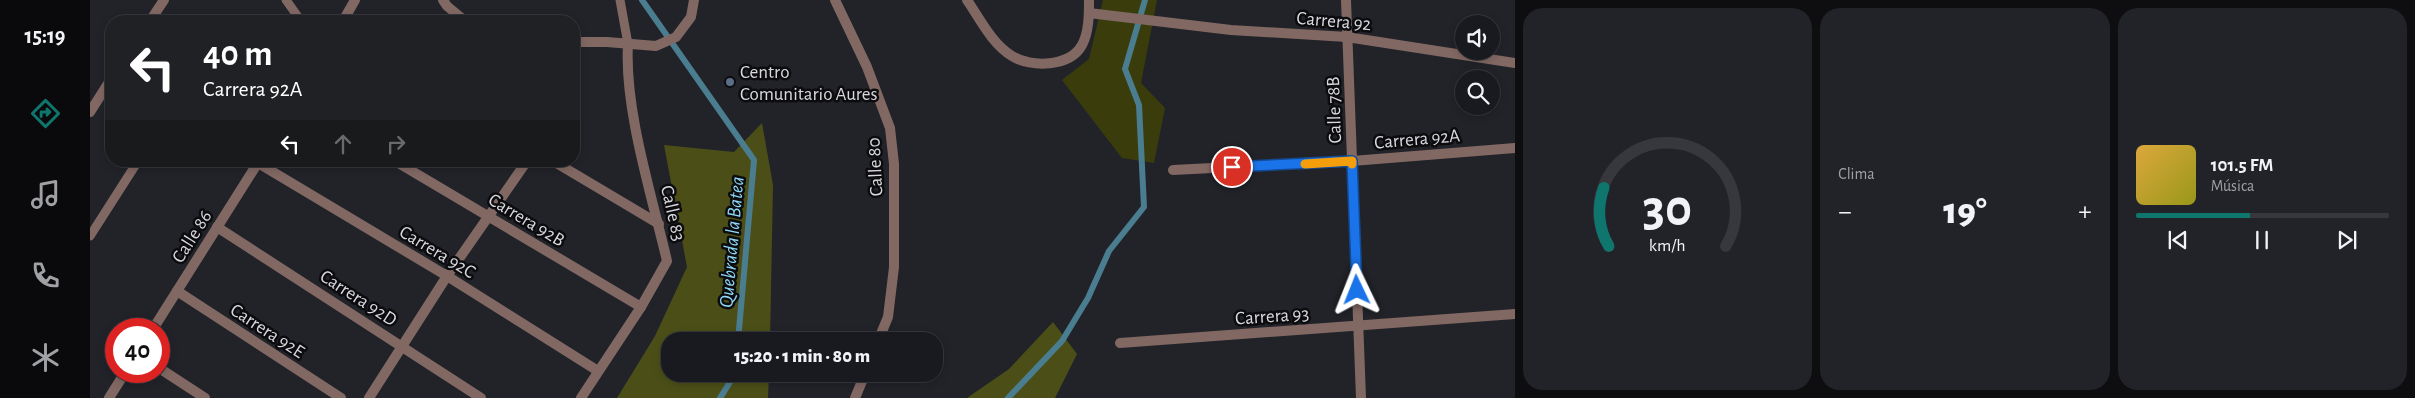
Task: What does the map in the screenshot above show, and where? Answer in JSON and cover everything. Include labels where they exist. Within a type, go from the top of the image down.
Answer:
[{"type":"street","points":[[154,15],[164,0]]},
{"type":"street","points":[[347,15],[356,0]]},
{"type":"street","points":[[443,0],[457,15]]},
{"type":"street","points":[[580,42],[656,46],[676,37],[691,17],[694,0]]},
{"type":"street","name":"Calle 80","points":[[835,0],[867,67],[890,128],[894,164],[894,267],[888,317],[882,332]]},
{"type":"street","points":[[966,0],[998,45],[1013,56],[1027,62],[1044,65],[1069,56],[1081,47],[1087,31],[1089,0]]},
{"type":"street","name":"Calle 78B","points":[[1346,0],[1360,398]]},
{"type":"street","name":"Carrera 92","points":[[1089,13],[1230,30],[1347,37],[1515,63]]},
{"type":"street","name":"Calle 83","points":[[581,398],[641,307],[667,261],[635,124],[626,65],[628,44]]},
{"type":"street","points":[[90,112],[105,89]]},
{"type":"street","name":"Carrera 92A","points":[[1173,170],[1352,161],[1515,148]]},
{"type":"street","name":"Calle 86","points":[[160,318],[255,167]]},
{"type":"street","name":"Carrera 92C","points":[[266,167],[447,276],[598,371]]},
{"type":"street","name":"Carrera 92B","points":[[406,167],[641,307]]},
{"type":"street","points":[[369,398],[447,276],[522,167]]},
{"type":"street","points":[[563,167],[659,224]]},
{"type":"street","name":"Carrera 92D","points":[[217,227],[481,398]]},
{"type":"street","name":"Carrera 92E","points":[[177,291],[341,398]]},
{"type":"street","name":"Carrera 93","points":[[1120,343],[1515,314]]},
{"type":"street","points":[[170,375],[205,398]]},
{"type":"street","points":[[855,398],[862,382]]},
{"type":"street","points":[[109,398],[118,383]]},
{"type":"lane","points":[[286,0],[297,15]]},
{"type":"lane","points":[[620,0],[628,44]]},
{"type":"lane","points":[[90,236],[134,167]]},
{"type":"shaded area","points":[[1103,0],[1157,0],[1141,83],[1165,108],[1154,163],[1122,158],[1062,80],[1089,59]]},
{"type":"green space","points":[[762,123],[773,185],[770,332],[661,332],[661,382],[769,382],[768,398],[617,398],[655,336],[687,267],[664,145],[734,152]]},
{"type":"green space","points":[[1053,322],[1077,354],[1055,398],[967,398],[1009,369]]},
{"type":"waterway","name":"Quebrada la Batea","points":[[642,0],[754,160],[739,332]]},
{"type":"waterway","points":[[1008,398],[1062,341],[1088,298],[1109,251],[1144,207],[1139,105],[1125,69],[1145,0]]},
{"type":"waterway","name":"Quebrada la Batea","points":[[720,398],[730,382]]},
{"type":"slow traffic","points":[[1305,164],[1352,161],[1352,164]]},
{"type":"place","name":"Centro Comunitario Aures","points":[[730,82]]},
{"type":"route","points":[[1232,167],[1352,161],[1357,290]]}]
